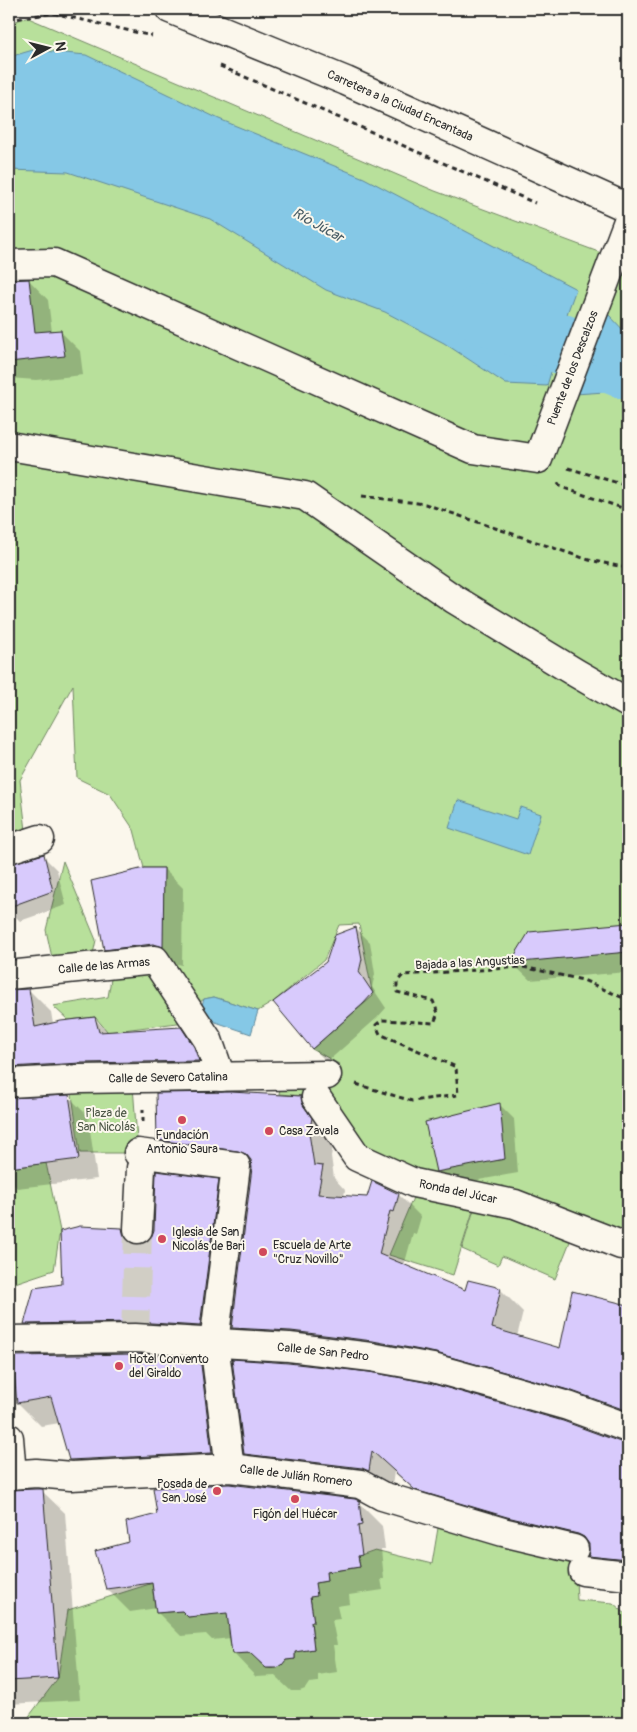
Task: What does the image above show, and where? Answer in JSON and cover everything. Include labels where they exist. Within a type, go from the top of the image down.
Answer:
[{"type":"street","name":"Carretera a la Ciudad Encantada","points":[[170,9],[346,81],[628,208]]},
{"type":"street","name":"Puente de los Descalzos","points":[[543,447],[628,221]]},
{"type":"street","points":[[9,264],[54,263],[473,449],[543,447]]},
{"type":"street","points":[[9,446],[305,496],[454,599],[628,703]]},
{"type":"street","points":[[9,849],[40,839]]},
{"type":"street","name":"Calle de las Armas","points":[[9,975],[155,960],[208,1040],[221,1077]]},
{"type":"street","name":"Calle de Severo Catalina","points":[[9,1083],[81,1079],[221,1077],[321,1086]]},
{"type":"street","name":"Ronda del Júcar","points":[[321,1086],[358,1157],[414,1183],[515,1204],[621,1245],[628,1246]]},
{"type":"street","points":[[138,1230],[140,1160],[236,1166],[214,1343],[230,1468]]},
{"type":"street","name":"Calle de San Pedro","points":[[9,1340],[135,1338],[289,1347],[371,1357],[433,1368],[568,1406],[628,1428]]},
{"type":"street","points":[[9,1438],[11,1475]]},
{"type":"street","name":"Calle de Julián Romero","points":[[11,1475],[36,1473],[71,1476],[230,1468],[360,1484],[382,1496],[503,1532],[578,1560],[628,1576]]},
{"type":"path","points":[[9,20],[53,13],[152,36]]},
{"type":"path","points":[[215,64],[540,205]]},
{"type":"path","points":[[543,447],[628,486]]},
{"type":"path","points":[[543,447],[562,487],[628,510]]},
{"type":"path","points":[[357,495],[425,504],[589,560],[628,568]]},
{"type":"path","name":"Bajada a las Angustias","points":[[321,1086],[412,1101],[458,1095],[456,1067],[380,1034],[376,1025],[382,1020],[434,1023],[438,1013],[433,1001],[396,992],[397,982],[403,975],[522,967],[583,980],[628,1000]]},
{"type":"path","points":[[360,1723],[365,1723]]},
{"type":"green space","points":[[26,17],[435,191],[628,263],[628,1231],[410,1169],[368,1153],[316,1097],[279,1094],[281,1083],[301,1065],[339,1064],[312,1049],[373,996],[359,924],[339,925],[324,960],[273,1002],[258,1011],[214,997],[204,999],[191,1009],[161,963],[164,868],[144,868],[134,830],[110,794],[77,778],[73,685],[20,780],[27,839],[9,845],[9,24]]},
{"type":"green space","points":[[63,861],[96,940],[93,954],[53,962],[46,930]]},
{"type":"green space","points":[[142,971],[163,981],[185,1022],[108,1032],[95,1017],[68,1020],[53,1006],[108,997],[112,973]]},
{"type":"green space","name":"Plaza de San Nicolás","points":[[133,1086],[138,1153],[80,1153],[71,1087]]},
{"type":"green space","points":[[46,1163],[60,1231],[54,1270],[9,1285],[9,1168]]},
{"type":"green space","points":[[420,1181],[477,1198],[453,1275],[389,1255]]},
{"type":"green space","points":[[478,1196],[573,1234],[555,1279],[502,1256],[498,1265],[462,1249]]},
{"type":"green space","points":[[438,1528],[575,1557],[577,1600],[613,1603],[628,1616],[628,1723],[24,1723],[58,1678],[68,1610],[156,1582],[153,1592],[156,1613],[182,1611],[188,1617],[230,1612],[229,1633],[232,1654],[246,1653],[257,1655],[261,1664],[265,1667],[278,1667],[286,1660],[295,1659],[295,1652],[314,1649],[311,1622],[314,1621],[310,1597],[315,1583],[327,1581],[326,1572],[360,1567],[358,1556],[375,1550],[432,1564]]},
{"type":"water","points":[[33,50],[86,55],[219,119],[364,178],[576,289],[547,386],[506,384],[444,343],[385,312],[326,290],[210,219],[68,172],[9,170],[9,57]]},
{"type":"water","points":[[608,314],[628,335],[628,400],[605,392],[575,394]]},
{"type":"water","points":[[458,800],[516,819],[520,807],[541,814],[528,855],[449,828]]},
{"type":"water","points":[[214,997],[258,1011],[251,1034],[198,1016],[204,999]]},
{"type":"building","points":[[29,279],[35,332],[61,330],[65,356],[9,362],[9,280]]},
{"type":"building","points":[[44,854],[53,891],[9,907],[9,864]]},
{"type":"building","points":[[144,868],[164,868],[163,947],[153,944],[104,950],[91,881]]},
{"type":"building","points":[[628,923],[628,952],[510,963],[529,932]]},
{"type":"building","points":[[356,927],[362,959],[359,972],[373,993],[312,1049],[273,1002],[326,962],[335,935]]},
{"type":"building","points":[[29,989],[35,1027],[61,1021],[95,1017],[99,1032],[181,1027],[194,1047],[199,1061],[81,1063],[9,1067],[9,990]]},
{"type":"building","points":[[231,1092],[301,1096],[303,1105],[312,1118],[309,1133],[314,1165],[323,1166],[318,1194],[367,1197],[372,1181],[399,1194],[394,1212],[390,1211],[379,1254],[465,1290],[468,1280],[501,1288],[492,1328],[560,1348],[572,1291],[628,1305],[628,1411],[572,1391],[436,1353],[373,1341],[291,1331],[232,1328],[252,1168],[251,1160],[246,1154],[238,1151],[157,1140],[156,1093]]},
{"type":"building","points":[[69,1095],[79,1159],[9,1168],[9,1098]]},
{"type":"building","points":[[500,1103],[505,1159],[436,1172],[425,1122]]},
{"type":"building","points":[[156,1171],[219,1179],[200,1326],[135,1322],[24,1324],[34,1288],[62,1284],[60,1231],[80,1226],[122,1228],[124,1237],[138,1245],[145,1243],[151,1238],[154,1230]]},
{"type":"building","points":[[135,1354],[200,1357],[212,1453],[69,1460],[51,1397],[17,1403],[13,1362],[15,1356]]},
{"type":"building","points":[[232,1359],[369,1372],[430,1383],[563,1421],[623,1443],[628,1443],[628,1560],[588,1556],[589,1544],[584,1537],[578,1534],[507,1517],[415,1490],[372,1451],[369,1471],[362,1468],[244,1454]]},
{"type":"building","points":[[229,1484],[359,1501],[362,1525],[358,1526],[362,1555],[358,1556],[360,1567],[326,1572],[327,1581],[315,1583],[317,1596],[310,1597],[314,1622],[311,1622],[314,1649],[295,1652],[295,1659],[286,1660],[277,1668],[266,1668],[250,1653],[232,1654],[227,1613],[188,1617],[182,1611],[156,1613],[152,1583],[106,1589],[95,1551],[129,1542],[126,1522],[157,1514],[153,1488]]},
{"type":"building","points":[[43,1489],[58,1678],[9,1681],[9,1490]]},
{"type":"waterway","name":"Río Júcar","points":[[482,313],[628,370]]},
{"type":"tunnel","points":[[135,1338],[138,1229]]},
{"type":"place","name":"Fundación Antonio Saura","points":[[182,1120]]},
{"type":"place","name":"Casa Zavala","points":[[269,1131]]},
{"type":"place","name":"Iglesia de San Nicolás de Bari","points":[[162,1239]]},
{"type":"place","name":"Escuela de Arte \"Cruz Novillo\"","points":[[263,1252]]},
{"type":"place","name":"Hotel Convento del Giraldo","points":[[119,1366]]},
{"type":"place","name":"Posada de San José","points":[[217,1491]]},
{"type":"place","name":"Figón del Huécar","points":[[295,1499]]}]
